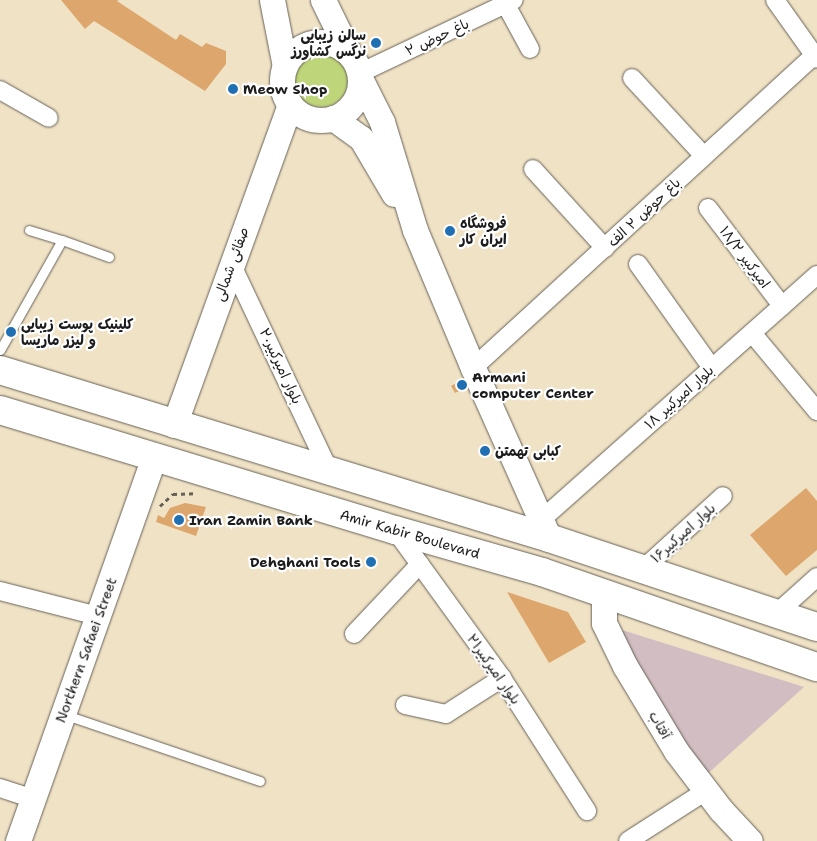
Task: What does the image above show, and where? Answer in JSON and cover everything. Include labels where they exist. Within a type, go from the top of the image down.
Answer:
[{"type":"main road","points":[[272,0],[285,66]]},
{"type":"main road","points":[[323,0],[382,122],[415,230],[473,368],[545,529]]},
{"type":"main road","points":[[313,42],[326,42],[338,46],[356,69],[355,100],[350,108],[333,118],[321,120],[309,118],[290,104],[284,92],[282,79],[285,66],[301,47],[313,42]]},
{"type":"main road","name":"صفائی شمالی","points":[[174,424],[290,104]]},
{"type":"main road","points":[[333,118],[361,138],[415,230]]},
{"type":"main road","points":[[0,370],[328,470],[545,529],[643,569],[817,627]]},
{"type":"main road","name":"Amir Kabir Boulevard","points":[[0,410],[154,458],[542,572],[817,667]]},
{"type":"main road","name":"Northern Safaei Street","points":[[18,841],[154,458]]},
{"type":"main road","name":"آفتاب","points":[[604,593],[604,623],[625,666],[676,751],[706,791],[750,841]]},
{"type":"street","points":[[775,0],[816,57]]},
{"type":"street","name":"۲ باغ حوض","points":[[356,69],[510,2]]},
{"type":"street","points":[[510,2],[530,49]]},
{"type":"street","name":"باغ حوض ۲ الف","points":[[473,368],[704,156],[816,57]]},
{"type":"street","points":[[632,78],[704,156]]},
{"type":"street","points":[[0,90],[50,118]]},
{"type":"street","points":[[533,169],[605,248]]},
{"type":"street","name":"۱۸/۲ امیرکبیر","points":[[708,208],[782,306]]},
{"type":"street","name":"بلوار امیرکبیر۲۰","points":[[231,263],[328,470]]},
{"type":"street","points":[[638,264],[712,368]]},
{"type":"street","name":"۱۸ بلوار امیرکبیر","points":[[545,529],[712,368],[817,275]]},
{"type":"street","points":[[752,333],[817,411]]},
{"type":"street","name":"بلوار امیرکبیر۱۶","points":[[643,569],[723,496]]},
{"type":"street","name":"بلوار امیرکبیر۲۱","points":[[395,530],[502,678],[587,811]]},
{"type":"street","points":[[354,634],[420,564]]},
{"type":"street","points":[[776,613],[817,577]]},
{"type":"street","points":[[0,592],[98,616]]},
{"type":"street","points":[[406,705],[446,714],[502,678]]},
{"type":"street","points":[[0,788],[33,799]]},
{"type":"street","points":[[628,841],[706,791]]},
{"type":"lane","points":[[29,230],[109,257]]},
{"type":"lane","points":[[0,350],[62,240]]},
{"type":"lane","points":[[63,714],[260,781]]},
{"type":"path","points":[[157,513],[161,504],[174,494],[198,493]]},
{"type":"shaded area","points":[[603,624],[804,687],[704,777]]},
{"type":"green space","points":[[316,53],[326,53],[336,57],[344,65],[348,80],[344,95],[336,103],[326,107],[316,107],[306,103],[298,95],[294,85],[294,75],[298,65],[306,57]]},
{"type":"building","points":[[61,0],[119,0],[117,1],[176,40],[180,34],[202,47],[206,43],[226,51],[226,64],[205,91],[94,21],[85,29]]},
{"type":"building","name":"Armani computer Center","points":[[469,376],[474,384],[455,393],[451,386]]},
{"type":"building","points":[[806,488],[817,501],[817,550],[786,576],[750,535]]},
{"type":"building","name":"Iran Zamin Bank","points":[[185,503],[206,507],[196,536],[156,522],[158,515],[164,518],[170,508]]},
{"type":"building","points":[[507,592],[568,612],[586,642],[549,663]]},
{"type":"place","name":"سالن زیبایی نرگس کشاورز","points":[[376,43]]},
{"type":"place","name":"Meow Shop","points":[[233,89]]},
{"type":"place","name":"فروشگاه ایران کار","points":[[450,231]]},
{"type":"place","name":"کلینیک پوست زیبایی و لیزر ماریسا","points":[[11,332]]},
{"type":"place","name":"Armani computer Center","points":[[462,385]]},
{"type":"place","name":"کبابی تهمتن","points":[[485,451]]},
{"type":"place","name":"Iran Zamin Bank","points":[[179,520]]},
{"type":"place","name":"Dehghani Tools","points":[[371,562]]}]
